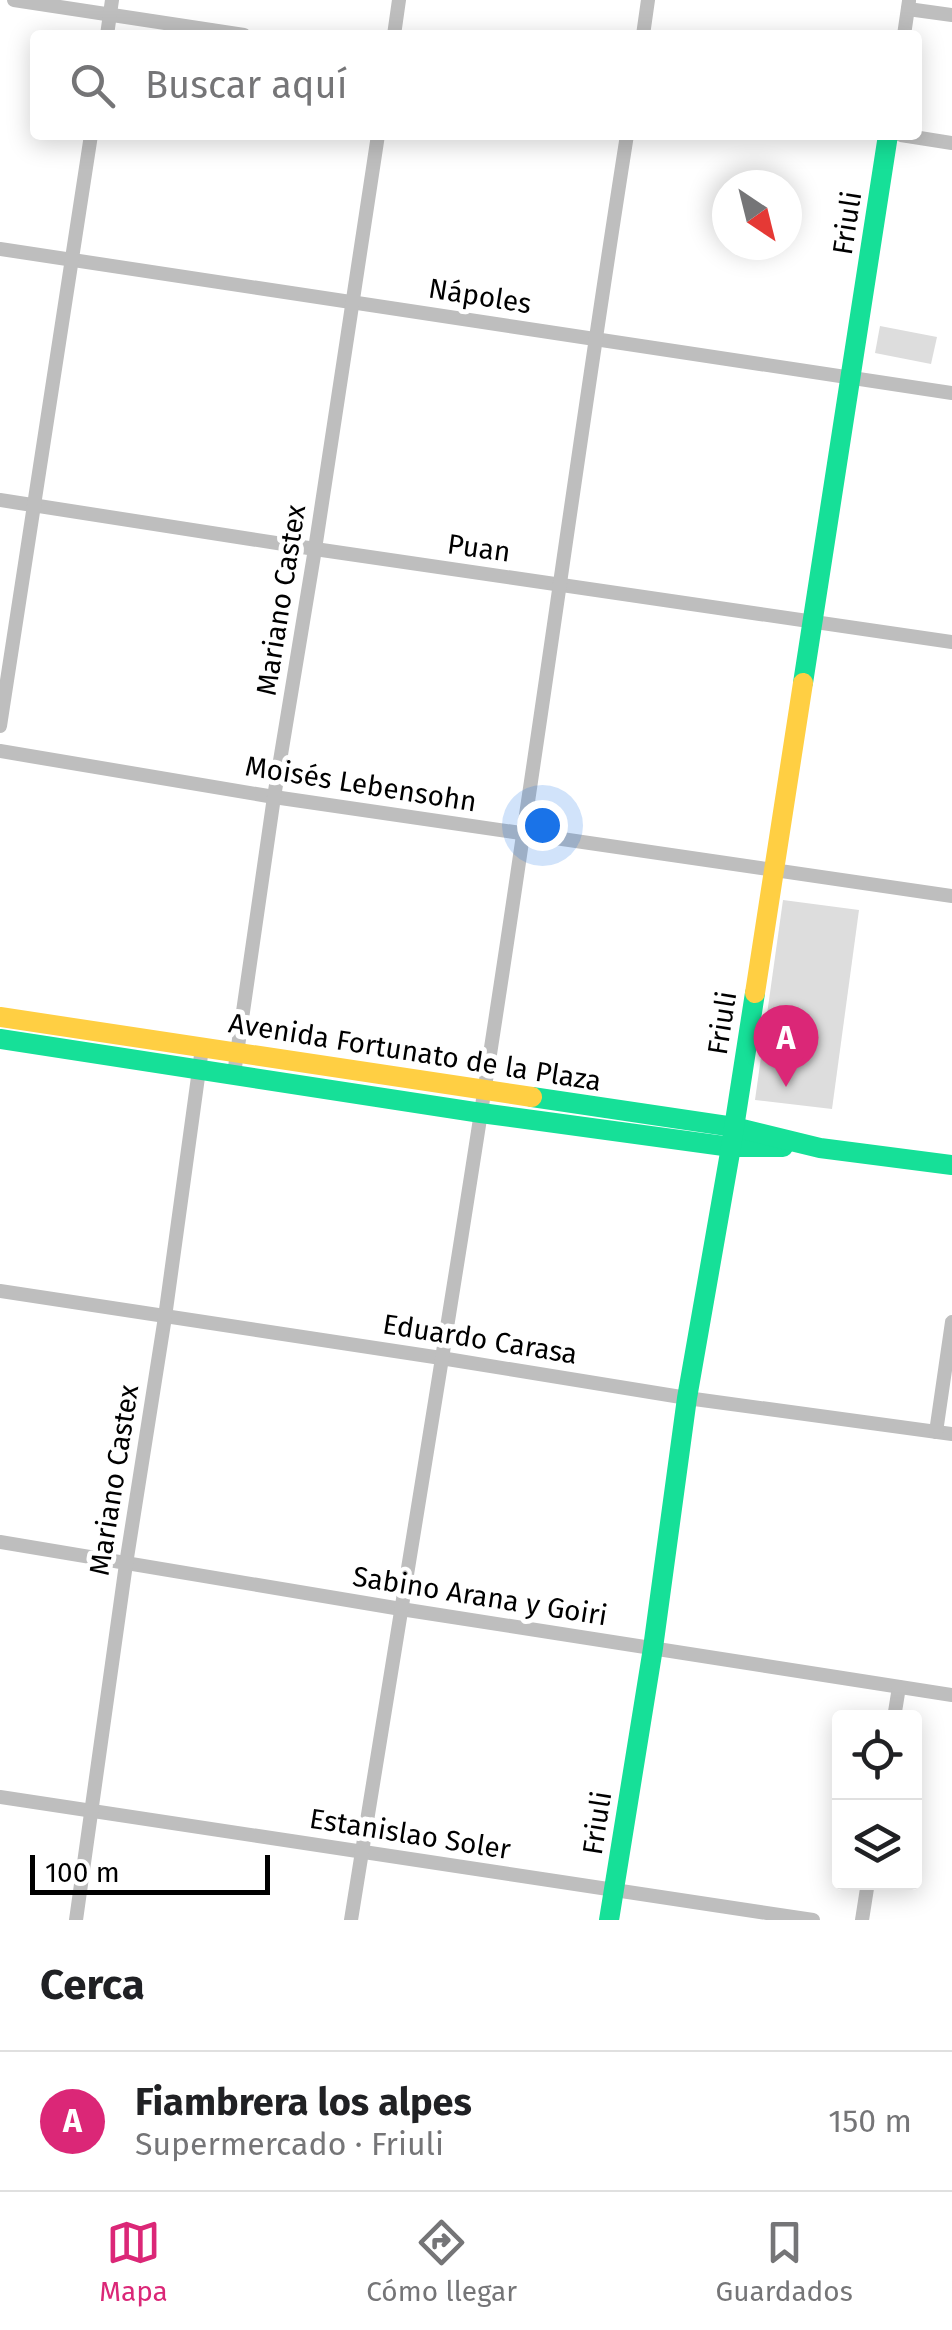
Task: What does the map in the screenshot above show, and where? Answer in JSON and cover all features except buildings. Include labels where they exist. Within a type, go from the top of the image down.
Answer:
[{"type":"street","points":[[14,0],[111,7],[220,30]]},
{"type":"street","points":[[395,30],[400,0]]},
{"type":"street","points":[[644,30],[648,0]]},
{"type":"street","points":[[905,30],[909,4],[952,15]]},
{"type":"street","points":[[922,138],[952,143]]},
{"type":"street","points":[[0,726],[90,140]]},
{"type":"street","name":"Mariano Castex","points":[[236,1064],[377,140]]},
{"type":"street","points":[[351,1920],[524,835],[626,140]]},
{"type":"street","name":"Friuli","points":[[609,1920],[653,1648],[686,1398],[732,1137],[887,140]]},
{"type":"street","name":"Nápoles","points":[[0,249],[952,393]]},
{"type":"street","name":"Puan","points":[[0,500],[952,642]]},
{"type":"street","name":"Moisés Lebensohn","points":[[0,751],[274,797],[952,896]]},
{"type":"street","name":"Avenida Fortunato de la Plaza","points":[[0,1018],[202,1048],[236,1064],[481,1113],[732,1137],[952,1164]]},
{"type":"street","name":"Avenida Fortunato de la Plaza","points":[[0,1039],[200,1070],[236,1064],[484,1090],[732,1137]]},
{"type":"street","name":"Mariano Castex","points":[[76,1920],[202,1048]]},
{"type":"street","name":"Eduardo Carasa","points":[[0,1292],[686,1398],[952,1434]]},
{"type":"street","points":[[936,1432],[952,1322]]},
{"type":"street","name":"Sabino Arana y Goiri","points":[[0,1542],[952,1695]]},
{"type":"street","points":[[895,1710],[899,1687]]},
{"type":"street","name":"Estanislao Soler","points":[[0,1796],[813,1920]]},
{"type":"street","points":[[862,1920],[867,1890]]},
{"type":"traffic: fast","points":[[803,683],[887,140]]},
{"type":"traffic: fast","points":[[609,1920],[653,1648],[687,1398],[755,993]]},
{"type":"traffic: fast","points":[[0,1039],[481,1113],[731,1147],[783,1147]]},
{"type":"traffic: fast","points":[[532,1097],[734,1127],[820,1148],[952,1165]]},
{"type":"traffic: slow","points":[[755,993],[803,683]]},
{"type":"traffic: slow","points":[[0,1017],[532,1097]]},
{"type":"place","name":"Fiambrera los alpes","points":[[786,1087]]}]
